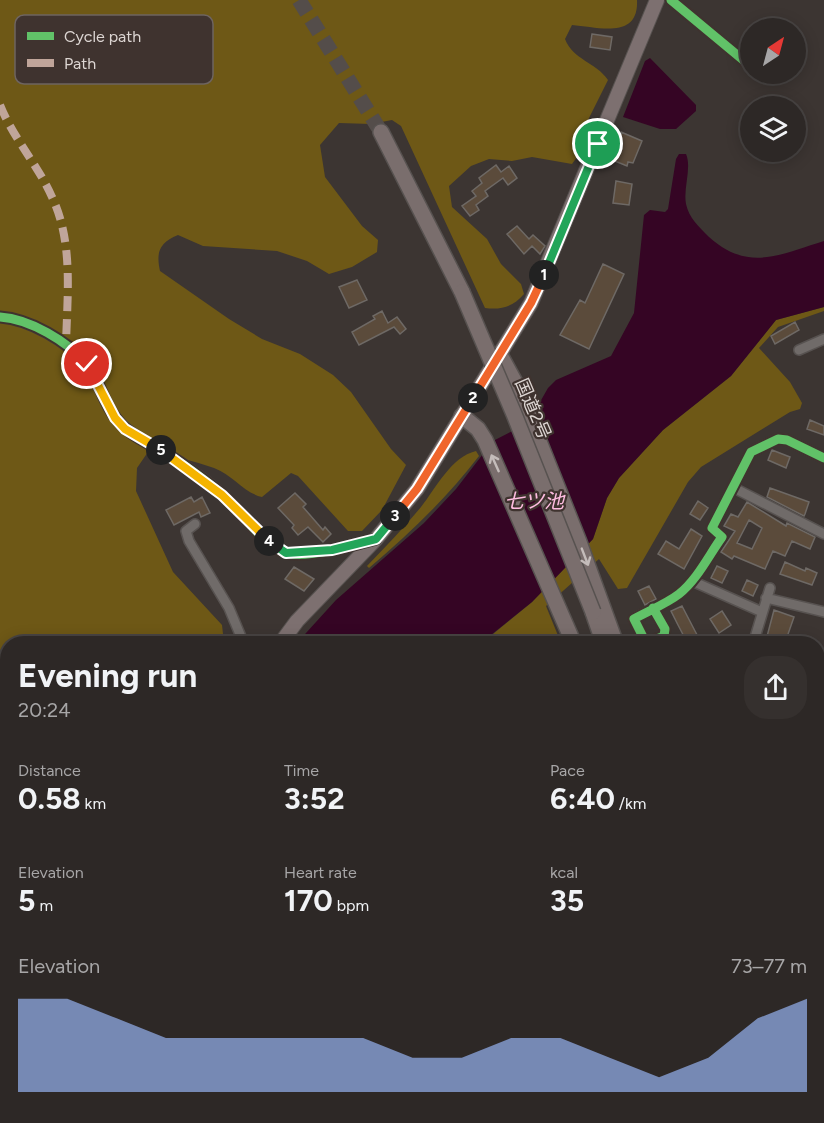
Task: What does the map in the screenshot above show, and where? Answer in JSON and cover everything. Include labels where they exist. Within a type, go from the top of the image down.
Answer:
[{"type":"highway","name":"国道2号","points":[[381,132],[462,292],[519,424],[601,636]]},
{"type":"highway","points":[[500,355],[517,386],[595,583],[613,636]]},
{"type":"highway","points":[[462,416],[478,429],[485,440],[571,636]]},
{"type":"main road","points":[[286,636],[297,621],[376,539],[417,489],[540,287],[657,0]]},
{"type":"street","points":[[671,0],[740,57]]},
{"type":"street","points":[[0,317],[14,318],[31,325],[66,346],[87,364],[115,418],[125,429],[173,457],[222,495],[263,536],[286,553],[332,550],[376,539]]},
{"type":"street","points":[[800,350],[824,339]]},
{"type":"street","points":[[653,608],[679,594],[692,580],[722,537],[712,528],[751,452],[778,439],[787,440],[824,458]]},
{"type":"street","points":[[734,488],[824,534]]},
{"type":"street","points":[[195,524],[186,531],[189,541],[229,608],[241,636]]},
{"type":"street","points":[[692,580],[762,612]]},
{"type":"street","points":[[755,636],[771,588]]},
{"type":"street","points":[[766,598],[824,612]]},
{"type":"shaded area","points":[[0,0],[637,0],[636,13],[624,26],[605,29],[572,25],[565,39],[573,52],[608,80],[588,120],[577,157],[572,164],[532,157],[512,161],[489,159],[471,166],[449,186],[452,207],[487,239],[501,264],[521,284],[524,294],[511,305],[501,308],[485,308],[401,126],[392,120],[371,124],[339,123],[320,145],[325,177],[362,226],[378,240],[377,252],[352,267],[329,274],[307,261],[277,251],[203,246],[178,235],[167,241],[160,249],[158,258],[160,271],[262,339],[300,354],[333,375],[351,392],[391,449],[406,465],[382,510],[362,531],[348,531],[298,476],[291,473],[262,497],[250,492],[214,468],[150,449],[137,468],[136,491],[173,572],[222,625],[223,636],[0,636]]},
{"type":"shaded area","points":[[824,307],[824,311],[778,327],[759,348],[790,382],[802,403],[800,409],[790,412],[701,467],[688,482],[627,588],[618,589],[599,559],[546,606],[558,636],[491,636],[532,602],[593,539],[607,498],[619,478],[663,430],[731,376],[776,320]]},
{"type":"shaded area","points":[[476,451],[479,456],[441,501],[369,568],[367,566],[415,515],[452,466],[467,454]]},
{"type":"water","points":[[650,58],[696,105],[696,111],[676,129],[660,129],[623,117],[645,61]]},
{"type":"water","name":"七ツ池","points":[[679,154],[686,154],[688,160],[685,198],[689,214],[709,237],[723,248],[737,254],[764,257],[824,241],[824,307],[776,320],[731,376],[663,430],[619,478],[607,498],[593,539],[532,602],[490,636],[303,636],[336,600],[424,523],[456,489],[493,441],[528,423],[548,388],[556,380],[611,356],[634,313],[644,215],[650,210],[665,212],[668,209],[676,159]]},
{"type":"building","points":[[592,34],[612,37],[610,50],[590,47]]},
{"type":"building","points":[[621,132],[642,141],[633,163],[628,162],[627,166],[610,159]]},
{"type":"building","points":[[496,165],[501,172],[509,166],[517,178],[508,185],[503,178],[485,191],[488,196],[476,205],[479,210],[470,216],[462,206],[476,196],[472,191],[482,183],[479,178]]},
{"type":"building","points":[[616,181],[632,184],[629,205],[613,203]]},
{"type":"building","points":[[517,226],[529,239],[533,235],[545,246],[540,254],[532,246],[524,254],[507,234]]},
{"type":"building","points":[[603,264],[624,274],[589,349],[560,335],[580,300],[585,303]]},
{"type":"building","points":[[357,280],[367,300],[349,308],[339,287]]},
{"type":"building","points":[[382,311],[388,323],[397,317],[406,329],[400,334],[394,327],[359,345],[352,332],[375,319],[373,316]]},
{"type":"building","points":[[795,322],[799,330],[775,344],[771,336]]},
{"type":"building","points":[[810,420],[824,426],[824,435],[807,429]]},
{"type":"building","points":[[772,450],[790,457],[786,468],[768,460]]},
{"type":"building","points":[[770,488],[809,502],[804,516],[767,497]]},
{"type":"building","points":[[295,493],[306,504],[303,507],[323,530],[325,527],[331,534],[323,542],[308,527],[298,535],[292,528],[294,525],[278,508]]},
{"type":"building","points":[[191,497],[194,502],[202,497],[210,513],[201,517],[199,512],[174,525],[166,510]]},
{"type":"building","points":[[698,501],[708,508],[700,520],[690,514]]},
{"type":"building","points":[[747,502],[786,526],[787,523],[815,537],[810,549],[792,541],[785,556],[773,551],[765,569],[734,556],[732,559],[721,552],[735,531],[724,526],[731,514],[738,517]],"holes":[[[749,520],[762,528],[752,549],[737,543]]]},
{"type":"building","points":[[691,529],[702,536],[684,569],[658,554],[666,541],[679,549]]},
{"type":"building","points":[[785,562],[805,571],[806,568],[817,573],[812,585],[780,574]]},
{"type":"building","points":[[717,566],[728,571],[722,583],[711,578]]},
{"type":"building","points":[[294,567],[314,579],[304,591],[285,579]]},
{"type":"building","points":[[747,580],[758,585],[753,596],[742,591]]},
{"type":"building","points":[[649,586],[656,599],[645,605],[638,591]]},
{"type":"building","points":[[682,606],[698,636],[684,636],[671,611]]},
{"type":"building","points":[[774,610],[794,617],[787,636],[767,636]]},
{"type":"building","points":[[722,611],[731,625],[719,633],[710,619]]},
{"type":"tunnel","points":[[299,0],[381,132]]},
{"type":"marked path","points":[[0,105],[46,185],[64,233],[68,270],[66,346]]},
{"type":"cycle path","points":[[671,0],[740,57]]},
{"type":"cycle path","points":[[0,317],[35,327],[59,340],[79,355],[91,370],[115,417],[126,429],[216,489],[269,543],[278,549],[286,553],[306,554],[331,551],[376,539]]},
{"type":"cycle path","points":[[653,609],[674,598],[685,588],[697,575],[722,537],[712,528],[751,452],[778,439],[787,440],[824,458]]},
{"type":"cycle path","points":[[653,609],[665,629],[664,636]]},
{"type":"cycle path","points":[[642,636],[634,619],[653,609]]},
{"type":"route","points":[[87,364],[105,401],[125,429],[173,457],[222,495],[249,523],[286,553],[332,550],[376,539],[417,489],[540,287],[598,144]]}]
